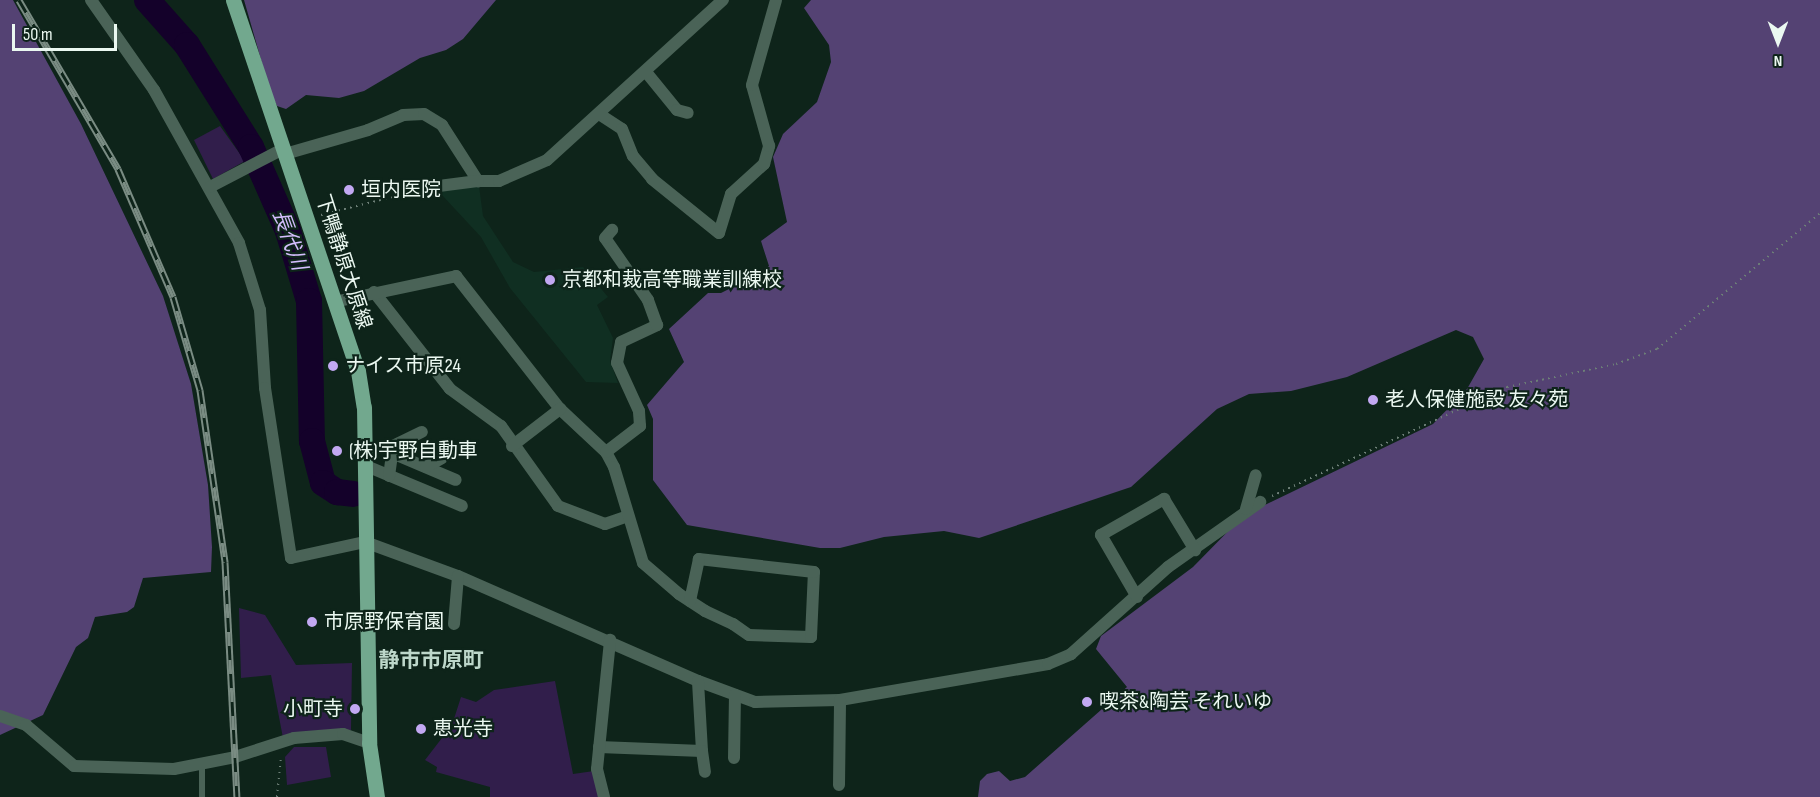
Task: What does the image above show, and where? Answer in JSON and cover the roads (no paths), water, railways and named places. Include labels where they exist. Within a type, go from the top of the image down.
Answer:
[{"type":"main road","name":"下鴨静原大原線","points":[[233,0],[280,153],[307,219],[358,371],[364,407],[369,743],[377,797]]},
{"type":"street","points":[[91,0],[154,90],[210,187],[239,243],[260,310],[265,388],[291,558],[365,542],[458,576],[610,640],[698,681],[754,702],[840,700],[1048,664],[1071,654],[1168,567],[1195,550],[1246,508],[1260,502]]},
{"type":"street","points":[[431,187],[478,181],[499,181],[547,160],[723,0]]},
{"type":"street","points":[[599,114],[622,129],[633,156],[652,179],[719,233],[730,194],[764,164],[769,146],[752,85],[777,0]]},
{"type":"street","points":[[646,72],[676,110],[688,112]]},
{"type":"street","points":[[210,187],[280,153],[368,130],[403,115],[424,114],[442,125],[478,181]]},
{"type":"street","points":[[606,452],[640,426],[639,411],[617,363],[621,342],[657,325],[648,300],[605,238],[612,230]]},
{"type":"street","points":[[334,302],[456,276],[560,409],[606,452],[614,467],[643,563],[690,601],[749,635],[811,637],[814,572],[699,559],[690,601]]},
{"type":"street","points":[[374,292],[450,389],[501,426],[512,446],[558,506],[605,525],[628,516]]},
{"type":"street","points":[[512,446],[560,409]]},
{"type":"street","points":[[389,476],[393,446],[422,432]]},
{"type":"street","points":[[392,453],[456,480]]},
{"type":"street","points":[[426,467],[442,458]]},
{"type":"street","points":[[364,465],[462,506]]},
{"type":"street","points":[[1246,508],[1256,475]]},
{"type":"street","points":[[1137,597],[1101,535],[1164,499],[1195,550]]},
{"type":"street","points":[[454,624],[458,576]]},
{"type":"street","points":[[604,797],[597,769],[610,640]]},
{"type":"street","points":[[698,681],[705,772]]},
{"type":"street","points":[[734,758],[735,695]]},
{"type":"street","points":[[839,785],[840,700]]},
{"type":"street","points":[[0,716],[26,725],[74,765],[141,770],[202,764],[281,742],[343,735],[369,743]]},
{"type":"street","points":[[599,747],[702,751]]},
{"type":"lane","points":[[202,764],[202,797]]},
{"type":"waterway","name":"長代川","points":[[147,0],[187,45],[251,147],[288,231],[309,301],[312,441],[323,483],[337,492],[353,494]]},
{"type":"railway","points":[[19,0],[118,169],[173,297],[200,390],[225,562],[237,797]]},
{"type":"place","name":"垣内医院","points":[[349,190]]},
{"type":"place","name":"京都和裁高等職業訓練校","points":[[550,280]]},
{"type":"place","name":"ナイス市原24","points":[[333,366]]},
{"type":"place","name":"老人保健施設 友々苑","points":[[1373,400]]},
{"type":"place","name":"(株)宇野自動車","points":[[337,451]]},
{"type":"place","name":"市原野保育園","points":[[312,622]]},
{"type":"place","name":"喫茶&陶芸 それいゆ","points":[[1087,702]]},
{"type":"place","name":"小町寺","points":[[355,709]]},
{"type":"place","name":"恵光寺","points":[[421,729]]},
{"type":"district","name":"静市市原町","points":[[431,661]]}]
